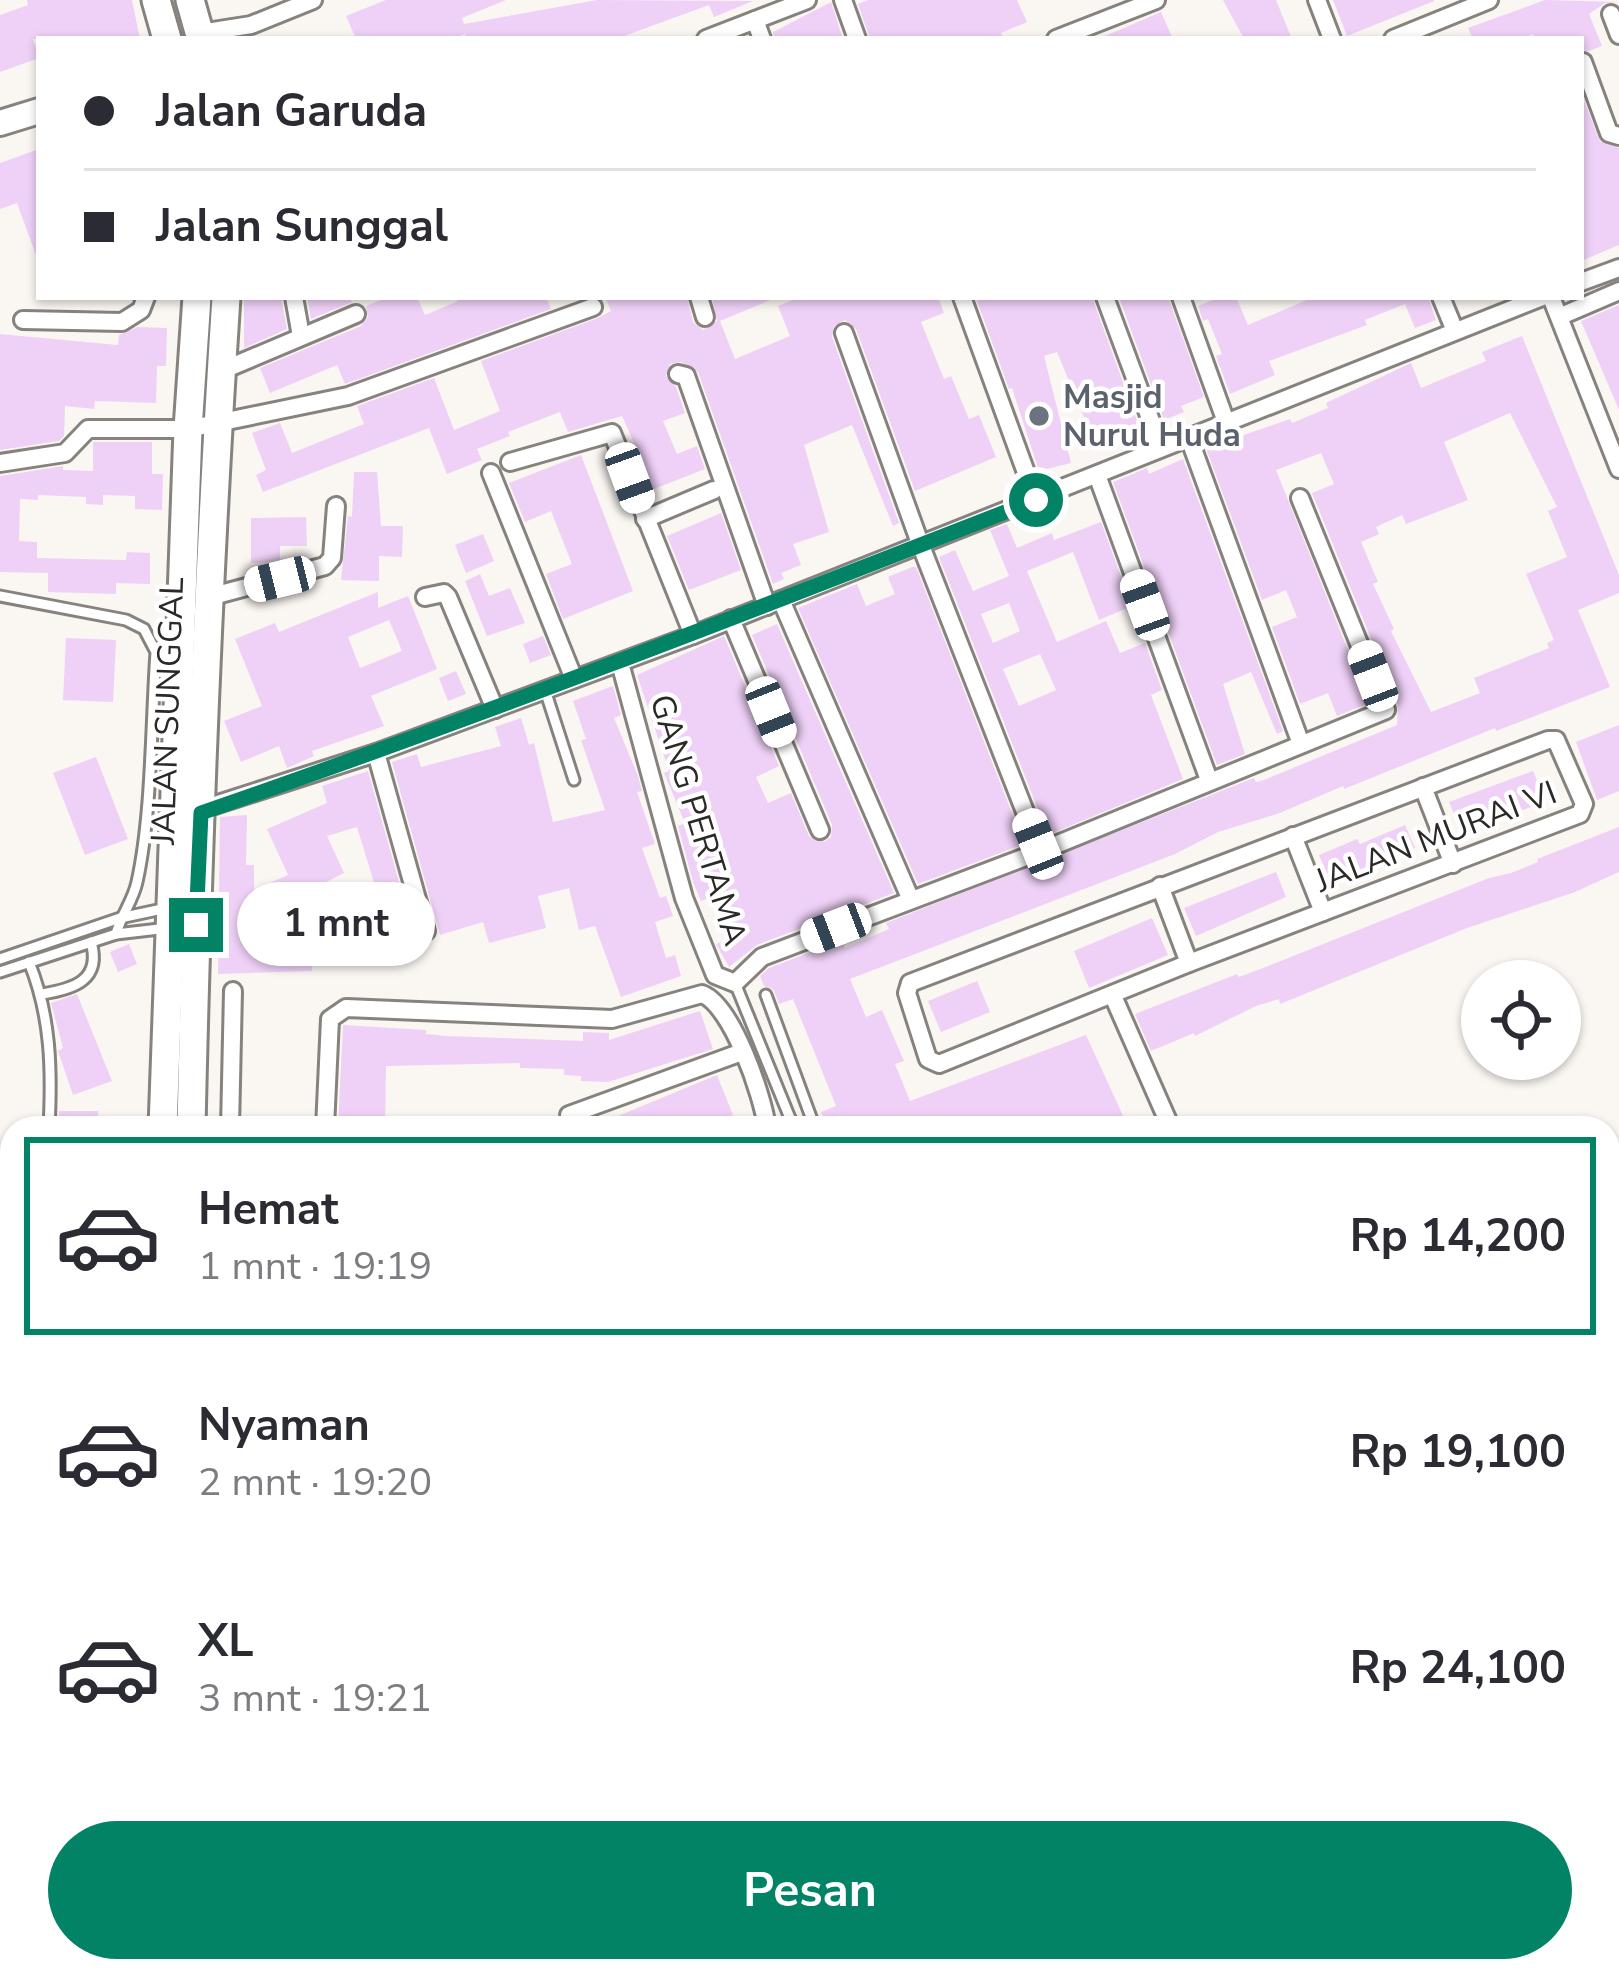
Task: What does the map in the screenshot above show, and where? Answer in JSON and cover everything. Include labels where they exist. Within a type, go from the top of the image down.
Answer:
[{"type":"main road","points":[[156,0],[166,36]]},
{"type":"main road","points":[[190,0],[195,36]]},
{"type":"main road","name":"JALAN SUNGGAL","points":[[188,812],[208,597],[197,300]]},
{"type":"main road","name":"JALAN SUNGGAL","points":[[165,1116],[188,812],[202,427],[221,370],[226,300]]},
{"type":"main road","name":"JALAN SUNGGAL","points":[[182,916],[190,1116]]},
{"type":"street","points":[[200,36],[251,25],[314,0]]},
{"type":"street","points":[[714,36],[807,0]]},
{"type":"street","points":[[843,0],[856,36]]},
{"type":"street","points":[[1064,36],[1156,0]]},
{"type":"street","points":[[1317,0],[1331,36]]},
{"type":"street","points":[[1400,36],[1490,0]]},
{"type":"street","points":[[1611,14],[1619,34]]},
{"type":"street","points":[[755,20],[761,36]]},
{"type":"street","points":[[238,36],[251,25]]},
{"type":"street","points":[[1584,65],[1610,133],[1619,136]]},
{"type":"street","points":[[0,123],[36,112]]},
{"type":"street","points":[[1584,281],[1619,268]]},
{"type":"street","points":[[1561,316],[1619,291]]},
{"type":"street","points":[[23,320],[122,322],[141,310],[145,300]]},
{"type":"street","points":[[295,300],[302,336]]},
{"type":"street","points":[[700,300],[705,317]]},
{"type":"street","points":[[963,300],[1036,500]]},
{"type":"street","points":[[1106,300],[1161,448]]},
{"type":"street","points":[[1181,300],[1226,422]]},
{"type":"street","points":[[1442,300],[1455,331]]},
{"type":"street","points":[[188,812],[376,753],[620,663],[1534,300]]},
{"type":"street","points":[[1553,300],[1619,469]]},
{"type":"street","points":[[0,463],[65,453],[88,429],[202,427],[348,396],[592,308]]},
{"type":"street","points":[[221,370],[356,314]]},
{"type":"street","points":[[844,333],[921,546],[1038,844]]},
{"type":"street","points":[[678,374],[686,376],[774,603],[911,900]]},
{"type":"street","points":[[510,462],[612,433],[693,635]]},
{"type":"street","points":[[1189,438],[1301,744]]},
{"type":"street","points":[[491,473],[574,680]]},
{"type":"street","points":[[1097,475],[1208,780]]},
{"type":"street","points":[[645,519],[715,490]]},
{"type":"street","points":[[735,982],[762,957],[1036,853],[1386,710],[1300,498]]},
{"type":"street","points":[[208,597],[325,566],[332,558],[336,506]]},
{"type":"street","points":[[425,597],[444,593],[448,597],[495,709]]},
{"type":"street","points":[[731,620],[820,830]]},
{"type":"street","name":"GANG PERTAMA","points":[[620,663],[684,898],[715,975],[735,982]]},
{"type":"street","name":"JALAN MURAI VI","points":[[1552,739],[1584,804],[1580,814],[936,1065],[928,1059],[906,988],[1293,836],[1552,739]]},
{"type":"street","points":[[376,753],[426,931]]},
{"type":"street","points":[[1424,788],[1453,864]]},
{"type":"street","points":[[1293,836],[1323,912]]},
{"type":"street","points":[[1160,886],[1189,964]]},
{"type":"street","points":[[230,1116],[233,991]]},
{"type":"street","points":[[326,1116],[330,1019],[346,1008],[612,1019],[702,994],[723,1010],[763,1116]]},
{"type":"street","points":[[1113,996],[1165,1116]]},
{"type":"street","points":[[569,1115],[742,1052]]},
{"type":"lane","points":[[0,596],[126,620],[144,629],[155,652],[142,851],[132,899],[116,934]]},
{"type":"lane","points":[[545,690],[574,780]]},
{"type":"lane","points":[[0,958],[120,918],[182,916]]},
{"type":"lane","points":[[0,972],[182,916]]},
{"type":"lane","points":[[42,994],[83,983],[95,956],[91,942]]},
{"type":"lane","points":[[29,962],[42,994],[52,1064],[50,1116]]},
{"type":"lane","points":[[735,982],[790,1116]]},
{"type":"lane","points":[[766,995],[811,1116]]},
{"type":"lane","points":[[803,1116],[809,1111]]},
{"type":"building","points":[[27,0],[132,0],[139,36],[36,36],[36,59],[0,72],[0,15],[28,5]]},
{"type":"building","points":[[386,0],[506,0],[462,18],[464,24],[597,0],[753,1],[714,17],[709,5],[624,36],[355,36],[346,16]]},
{"type":"building","points":[[868,0],[1017,0],[1027,22],[1002,36],[869,36],[858,4]]},
{"type":"building","points":[[1223,0],[1276,0],[1291,36],[1242,36]]},
{"type":"building","points":[[1333,0],[1434,0],[1434,1],[1347,36]]},
{"type":"building","points":[[1545,0],[1619,2],[1605,3],[1589,14],[1602,46],[1589,51],[1584,50],[1584,36],[1472,36],[1468,28]]},
{"type":"building","points":[[831,2],[842,36],[774,36],[773,32]]},
{"type":"building","points":[[1161,12],[1172,36],[1105,36]]},
{"type":"building","points":[[1584,101],[1600,141],[1619,148],[1619,245],[1584,260]]},
{"type":"building","points":[[36,150],[36,255],[17,203],[0,209],[0,163]]},
{"type":"building","points":[[244,300],[282,300],[287,329],[244,348]]},
{"type":"building","points":[[308,300],[351,300],[352,302],[311,319]]},
{"type":"building","points":[[381,300],[418,300],[425,315],[458,300],[547,300],[551,309],[345,384],[337,365],[270,393],[260,368],[361,326],[368,317],[366,306]]},
{"type":"building","points":[[606,300],[688,300],[693,322],[703,330],[717,321],[713,300],[771,300],[720,321],[735,359],[790,336],[778,306],[793,300],[939,300],[944,313],[921,322],[944,379],[951,376],[969,419],[979,415],[996,457],[915,491],[856,329],[845,320],[834,326],[832,337],[899,523],[893,526],[852,425],[804,445],[829,532],[793,544],[801,565],[781,573],[784,579],[773,584],[698,372],[681,362],[670,364],[666,376],[676,387],[685,413],[663,421],[677,454],[697,446],[705,469],[649,491],[641,472],[646,470],[622,416],[568,432],[560,412],[477,449],[482,460],[447,474],[429,428],[263,492],[256,475],[266,470],[252,433],[280,423],[292,453],[364,424],[357,406],[434,378],[454,430],[500,411],[481,361],[611,311]]},
{"type":"building","points":[[1093,300],[1140,429],[1096,446],[1057,352],[1044,356],[1071,463],[1039,471],[977,301]]},
{"type":"building","points":[[1120,300],[1169,300],[1204,397],[1181,406],[1184,412],[1164,420]]},
{"type":"building","points":[[1213,300],[1237,300],[1248,325],[1307,300],[1429,300],[1436,320],[1415,328],[1405,304],[1365,320],[1367,325],[1269,361],[1275,375],[1230,394],[1216,356],[1222,354],[1198,306]]},
{"type":"building","points":[[1619,305],[1619,410],[1581,321]]},
{"type":"building","points":[[138,327],[167,328],[166,366],[157,366],[156,403],[95,401],[94,409],[65,406],[64,436],[59,441],[0,450],[0,334],[118,345],[119,335]]},
{"type":"building","points":[[1522,336],[1619,575],[1619,593],[1578,610],[1610,687],[1280,813],[1218,832],[1175,854],[850,979],[866,1017],[882,1010],[904,1061],[895,1064],[910,1101],[1086,1035],[1123,1116],[823,1116],[821,1112],[836,1106],[793,999],[779,1004],[773,989],[764,986],[760,976],[769,968],[842,940],[845,948],[889,929],[886,923],[1397,725],[1398,705],[1312,493],[1334,484],[1321,453],[1276,470],[1369,703],[1337,716],[1328,693],[1300,704],[1272,627],[1297,617],[1286,590],[1262,600],[1206,448],[1290,419],[1292,423],[1411,363],[1421,388],[1486,361],[1482,352]],"holes":[[[1510,413],[1557,507],[1548,511],[1567,557],[1526,574],[1554,640],[1547,643],[1549,648],[1474,678],[1480,693],[1431,712],[1391,631],[1361,542],[1379,534],[1376,527],[1402,515],[1406,524],[1468,500],[1444,442]]]},
{"type":"building","points":[[93,442],[152,442],[152,474],[163,474],[162,510],[135,509],[135,496],[103,495],[103,505],[86,504],[86,497],[38,495],[38,500],[20,499],[19,541],[37,542],[37,558],[126,560],[127,552],[150,553],[150,584],[116,583],[116,594],[48,592],[48,573],[0,572],[0,476],[63,466],[63,470],[93,471]]},
{"type":"building","points":[[581,455],[633,591],[563,619],[546,574],[572,564],[551,511],[525,522],[509,483]]},
{"type":"building","points":[[1183,459],[1283,731],[1277,734],[1251,672],[1223,684],[1245,754],[1217,765],[1113,482],[1147,468],[1149,474]]},
{"type":"building","points":[[354,472],[377,472],[381,526],[403,526],[402,557],[379,556],[379,581],[341,580]]},
{"type":"building","points":[[721,513],[741,570],[689,590],[667,536]]},
{"type":"building","points":[[306,517],[307,546],[280,546],[280,562],[251,563],[251,518]]},
{"type":"building","points":[[1101,522],[1132,606],[1099,620],[1073,552],[1027,571],[1057,642],[1106,621],[1120,653],[1145,643],[1162,690],[1151,695],[1183,779],[1048,835],[939,557],[955,550],[973,591],[1009,576],[990,530],[1007,524],[1017,548],[1052,533],[1054,540]],"holes":[[[1009,603],[1020,631],[993,643],[981,614]],[[1040,654],[1056,690],[1019,706],[1003,669]]]},
{"type":"building","points":[[483,534],[494,561],[466,573],[455,545]]},
{"type":"building","points":[[916,567],[1024,844],[918,884],[798,608],[857,584],[866,606],[895,594],[888,577]]},
{"type":"building","points":[[480,574],[489,596],[510,588],[525,623],[487,636],[465,581]]},
{"type":"building","points":[[378,592],[378,608],[408,596],[437,669],[371,696],[384,726],[312,751],[314,756],[287,768],[279,746],[241,762],[224,721],[262,706],[235,639],[275,623],[279,632]],"holes":[[[389,620],[402,651],[360,668],[348,637]]]},
{"type":"building","points":[[777,624],[894,893],[757,945],[729,967],[716,944],[734,937],[716,895],[701,901],[693,882],[678,826],[685,823],[664,773],[669,771],[637,675],[724,636],[779,766],[756,777],[768,803],[791,793],[809,836],[824,842],[831,837],[832,825],[752,635]]},
{"type":"building","points":[[543,636],[551,655],[530,663],[523,644]]},
{"type":"building","points":[[66,638],[116,640],[113,702],[63,700]]},
{"type":"building","points":[[456,671],[466,694],[448,701],[439,678]]},
{"type":"building","points":[[613,686],[621,715],[614,718],[638,776],[642,791],[637,792],[655,844],[642,848],[660,898],[666,896],[673,916],[655,922],[666,958],[675,955],[681,976],[621,997],[595,926],[579,930],[569,888],[538,896],[546,928],[489,943],[483,922],[440,935],[392,762],[417,754],[421,767],[501,746],[495,727],[521,718],[529,745],[534,743],[553,822],[605,810],[573,701]]},
{"type":"building","points":[[1619,725],[1619,791],[1597,800],[1576,742]]},
{"type":"building","points":[[96,757],[128,839],[85,855],[53,773]]},
{"type":"building","points":[[368,771],[413,932],[391,938],[357,827],[327,836],[344,873],[269,911],[269,941],[312,941],[312,971],[218,974],[220,817],[247,815],[246,865],[254,865],[254,890],[288,875],[267,829],[327,803],[322,786]]},
{"type":"building","points":[[1533,771],[1546,801],[1462,834],[1449,802]]},
{"type":"building","points":[[1405,825],[1415,848],[1330,881],[1319,855]]},
{"type":"building","points":[[1619,827],[1619,872],[1575,892],[1467,928],[1280,1004],[1279,999],[1256,1006],[1151,1051],[1135,1014],[1511,873]]},
{"type":"building","points":[[1276,872],[1286,897],[1196,936],[1184,908]]},
{"type":"building","points":[[1152,918],[1168,955],[1089,988],[1074,951]]},
{"type":"building","points":[[129,944],[137,964],[118,972],[110,952]]},
{"type":"building","points":[[977,981],[990,1012],[941,1032],[928,1001]]},
{"type":"building","points":[[77,994],[112,1081],[73,1095],[58,1051],[63,1048],[51,1003]]},
{"type":"building","points":[[700,1011],[713,1049],[608,1082],[581,1081],[581,1076],[564,1075],[564,1069],[520,1068],[520,1063],[386,1066],[385,1116],[339,1116],[343,1025],[426,1030],[426,1034],[447,1036],[583,1041],[583,1032],[609,1033],[609,1040]]},
{"type":"building","points":[[717,1075],[733,1115],[730,1116],[618,1116]]},
{"type":"building","points":[[59,1111],[98,1111],[98,1116],[59,1116]]},
{"type":"place","name":"Masjid Nurul Huda","points":[[1039,416]]},
{"type":"route","points":[[196,925],[201,813],[693,635],[1036,500]]}]
